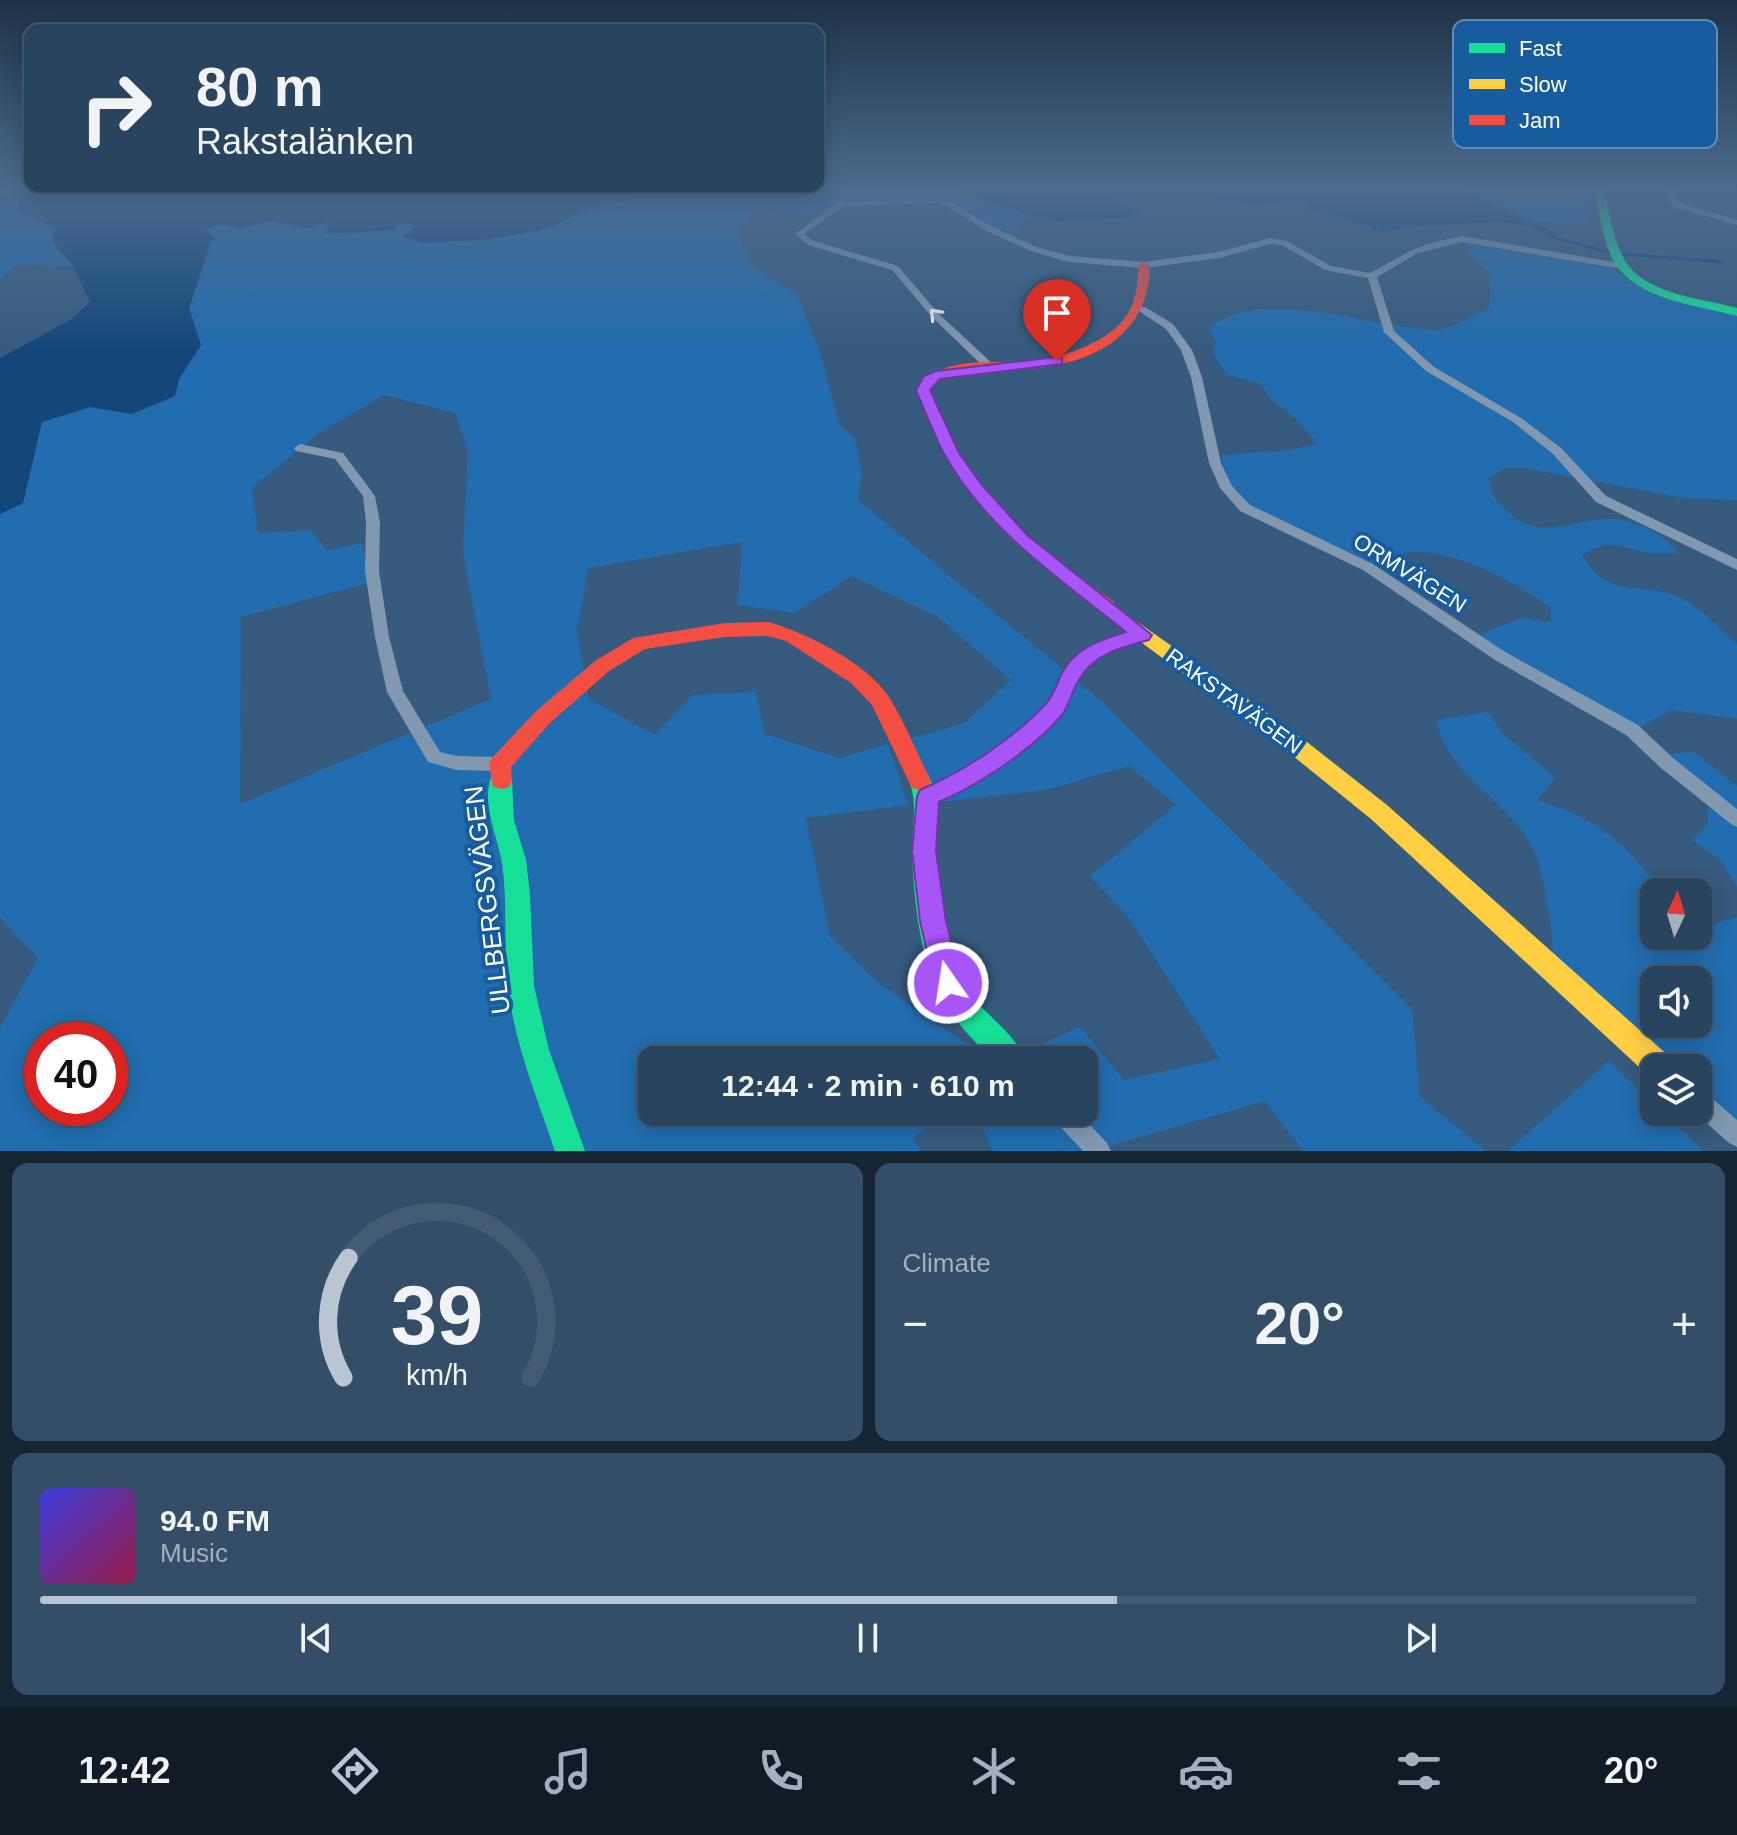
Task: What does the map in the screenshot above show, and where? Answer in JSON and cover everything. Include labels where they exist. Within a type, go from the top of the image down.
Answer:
[{"type":"street","points":[[810,243],[895,268],[935,315],[991,368]]},
{"type":"street","points":[[1020,243],[1069,259],[1144,265],[1219,255],[1264,243]]},
{"type":"street","points":[[1282,243],[1328,268],[1372,276],[1398,258],[1438,243]]},
{"type":"street","points":[[1498,243],[1619,255]]},
{"type":"street","points":[[1614,243],[1619,255],[1641,281],[1737,312]]},
{"type":"street","points":[[1142,309],[1144,265]]},
{"type":"street","points":[[1372,276],[1389,332],[1430,369],[1528,428],[1557,451],[1601,499],[1737,565]]},
{"type":"street","name":"RAKSTAVÄGEN","points":[[1142,309],[1114,335],[1079,354],[1033,365],[936,375],[929,379],[923,390],[952,453],[976,489],[1021,539],[1142,635],[1285,737],[1379,812],[1646,1054]]},
{"type":"street","name":"ORMVÄGEN","points":[[1142,309],[1153,313],[1174,334],[1196,371],[1213,460],[1220,484],[1230,497],[1245,508],[1368,567],[1500,656],[1632,730],[1667,763],[1737,819]]},
{"type":"street","points":[[300,448],[339,456],[369,496],[373,522],[372,571],[382,637],[395,692],[434,757],[457,763],[500,764]]},
{"type":"street","name":"ULLBERGSVÄGEN","points":[[570,1151],[535,1050],[521,986],[518,894],[514,860],[502,820],[500,764],[543,717],[618,654],[660,638],[725,630],[768,629],[793,636],[823,653],[858,678],[880,700],[928,796]]},
{"type":"street","points":[[999,1046],[976,1022],[948,983],[933,921],[924,851],[928,796],[951,787],[1029,735],[1056,708],[1073,671],[1099,647],[1142,635]]},
{"type":"street","points":[[1712,1113],[1737,1135]]},
{"type":"street","points":[[1075,1126],[1099,1151]]},
{"type":"shaded area","points":[[0,243],[55,243],[73,267],[18,264],[0,280]]},
{"type":"shaded area","points":[[53,243],[211,243],[189,308],[201,345],[179,379],[175,396],[132,414],[90,407],[42,422],[23,503],[0,514],[0,358],[70,320],[90,302],[73,265]]},
{"type":"shaded area","points":[[209,243],[742,243],[748,263],[797,294],[820,352],[839,424],[855,439],[862,473],[858,500],[1100,700],[1412,1009],[1420,1097],[1486,1151],[1303,1151],[1265,1101],[1092,1151],[992,1151],[982,1126],[1098,1126],[1098,1049],[1124,1080],[1220,1059],[1129,918],[1090,876],[1176,805],[1129,766],[1046,790],[940,802],[911,738],[963,724],[1011,680],[938,617],[852,576],[794,613],[738,605],[742,542],[588,568],[577,631],[588,698],[654,735],[693,695],[756,692],[765,734],[840,758],[888,744],[908,805],[806,818],[830,936],[877,982],[970,1046],[638,1046],[638,1126],[930,1126],[913,1137],[921,1151],[0,1151],[0,1028],[38,958],[0,918],[0,514],[23,503],[42,422],[90,407],[132,414],[175,396],[179,379],[201,345],[189,309],[210,249]],"holes":[[[384,395],[455,413],[468,451],[463,553],[491,699],[240,804],[241,617],[368,583],[363,543],[327,550],[311,530],[258,533],[252,488],[318,434]]]},
{"type":"shaded area","points":[[1464,243],[1607,266],[1643,288],[1737,316],[1737,500],[1683,498],[1524,468],[1505,468],[1489,478],[1495,498],[1523,522],[1537,527],[1622,520],[1654,532],[1667,541],[1679,553],[1652,553],[1611,545],[1582,555],[1603,579],[1614,584],[1664,592],[1687,601],[1737,644],[1737,719],[1672,710],[1639,728],[1509,658],[1479,635],[1520,618],[1551,622],[1550,607],[1519,587],[1467,562],[1431,553],[1408,552],[1377,565],[1242,503],[1225,486],[1222,455],[1289,450],[1318,444],[1294,417],[1274,402],[1260,384],[1228,375],[1213,354],[1216,343],[1209,327],[1231,316],[1279,308],[1426,330],[1444,329],[1489,308],[1491,276]]},
{"type":"shaded area","points":[[1488,712],[1502,733],[1556,778],[1537,800],[1592,823],[1622,845],[1650,878],[1640,878],[1640,950],[1712,950],[1712,924],[1737,917],[1737,1125],[1712,1103],[1712,1054],[1656,1054],[1554,964],[1546,895],[1531,845],[1512,819],[1460,767],[1442,737],[1437,720]]},
{"type":"shaded area","points":[[1694,752],[1737,786],[1737,813],[1665,754]]},
{"type":"shaded area","points":[[1707,806],[1737,825],[1737,887],[1722,862],[1693,840],[1708,823]]},
{"type":"shaded area","points":[[1080,1027],[1096,1046],[1037,1046]]},
{"type":"shaded area","points":[[1609,1061],[1640,1091],[1640,1126],[1677,1126],[1703,1151],[1508,1151]]},
{"type":"waterway","points":[[1574,243],[1612,253]]},
{"type":"waterway","points":[[1621,254],[1722,262]]},
{"type":"traffic: fast","points":[[1613,243],[1622,266],[1643,283],[1692,301],[1737,312]]},
{"type":"traffic: fast","points":[[501,780],[502,820],[514,860],[518,894],[521,986],[535,1050],[570,1151]]},
{"type":"traffic: fast","points":[[920,781],[927,807],[924,852],[927,882],[944,974],[962,1005],[999,1046]]},
{"type":"traffic: slow","points":[[1106,606],[1285,737],[1379,812],[1646,1054]]},
{"type":"traffic: jam","points":[[1106,606],[1041,556],[982,497],[951,451],[923,390],[943,373],[957,369],[1042,364],[1104,341],[1124,327],[1136,310],[1143,290],[1144,265]]},
{"type":"traffic: jam","points":[[501,780],[500,764],[543,717],[602,666],[640,643],[725,630],[768,629],[793,636],[858,678],[880,700],[920,781]]},
{"type":"route","points":[[948,983],[933,921],[924,851],[928,796],[951,787],[1029,735],[1056,708],[1073,671],[1099,647],[1142,635],[1021,539],[976,489],[952,453],[923,390],[929,379],[936,375],[1057,361]]}]
